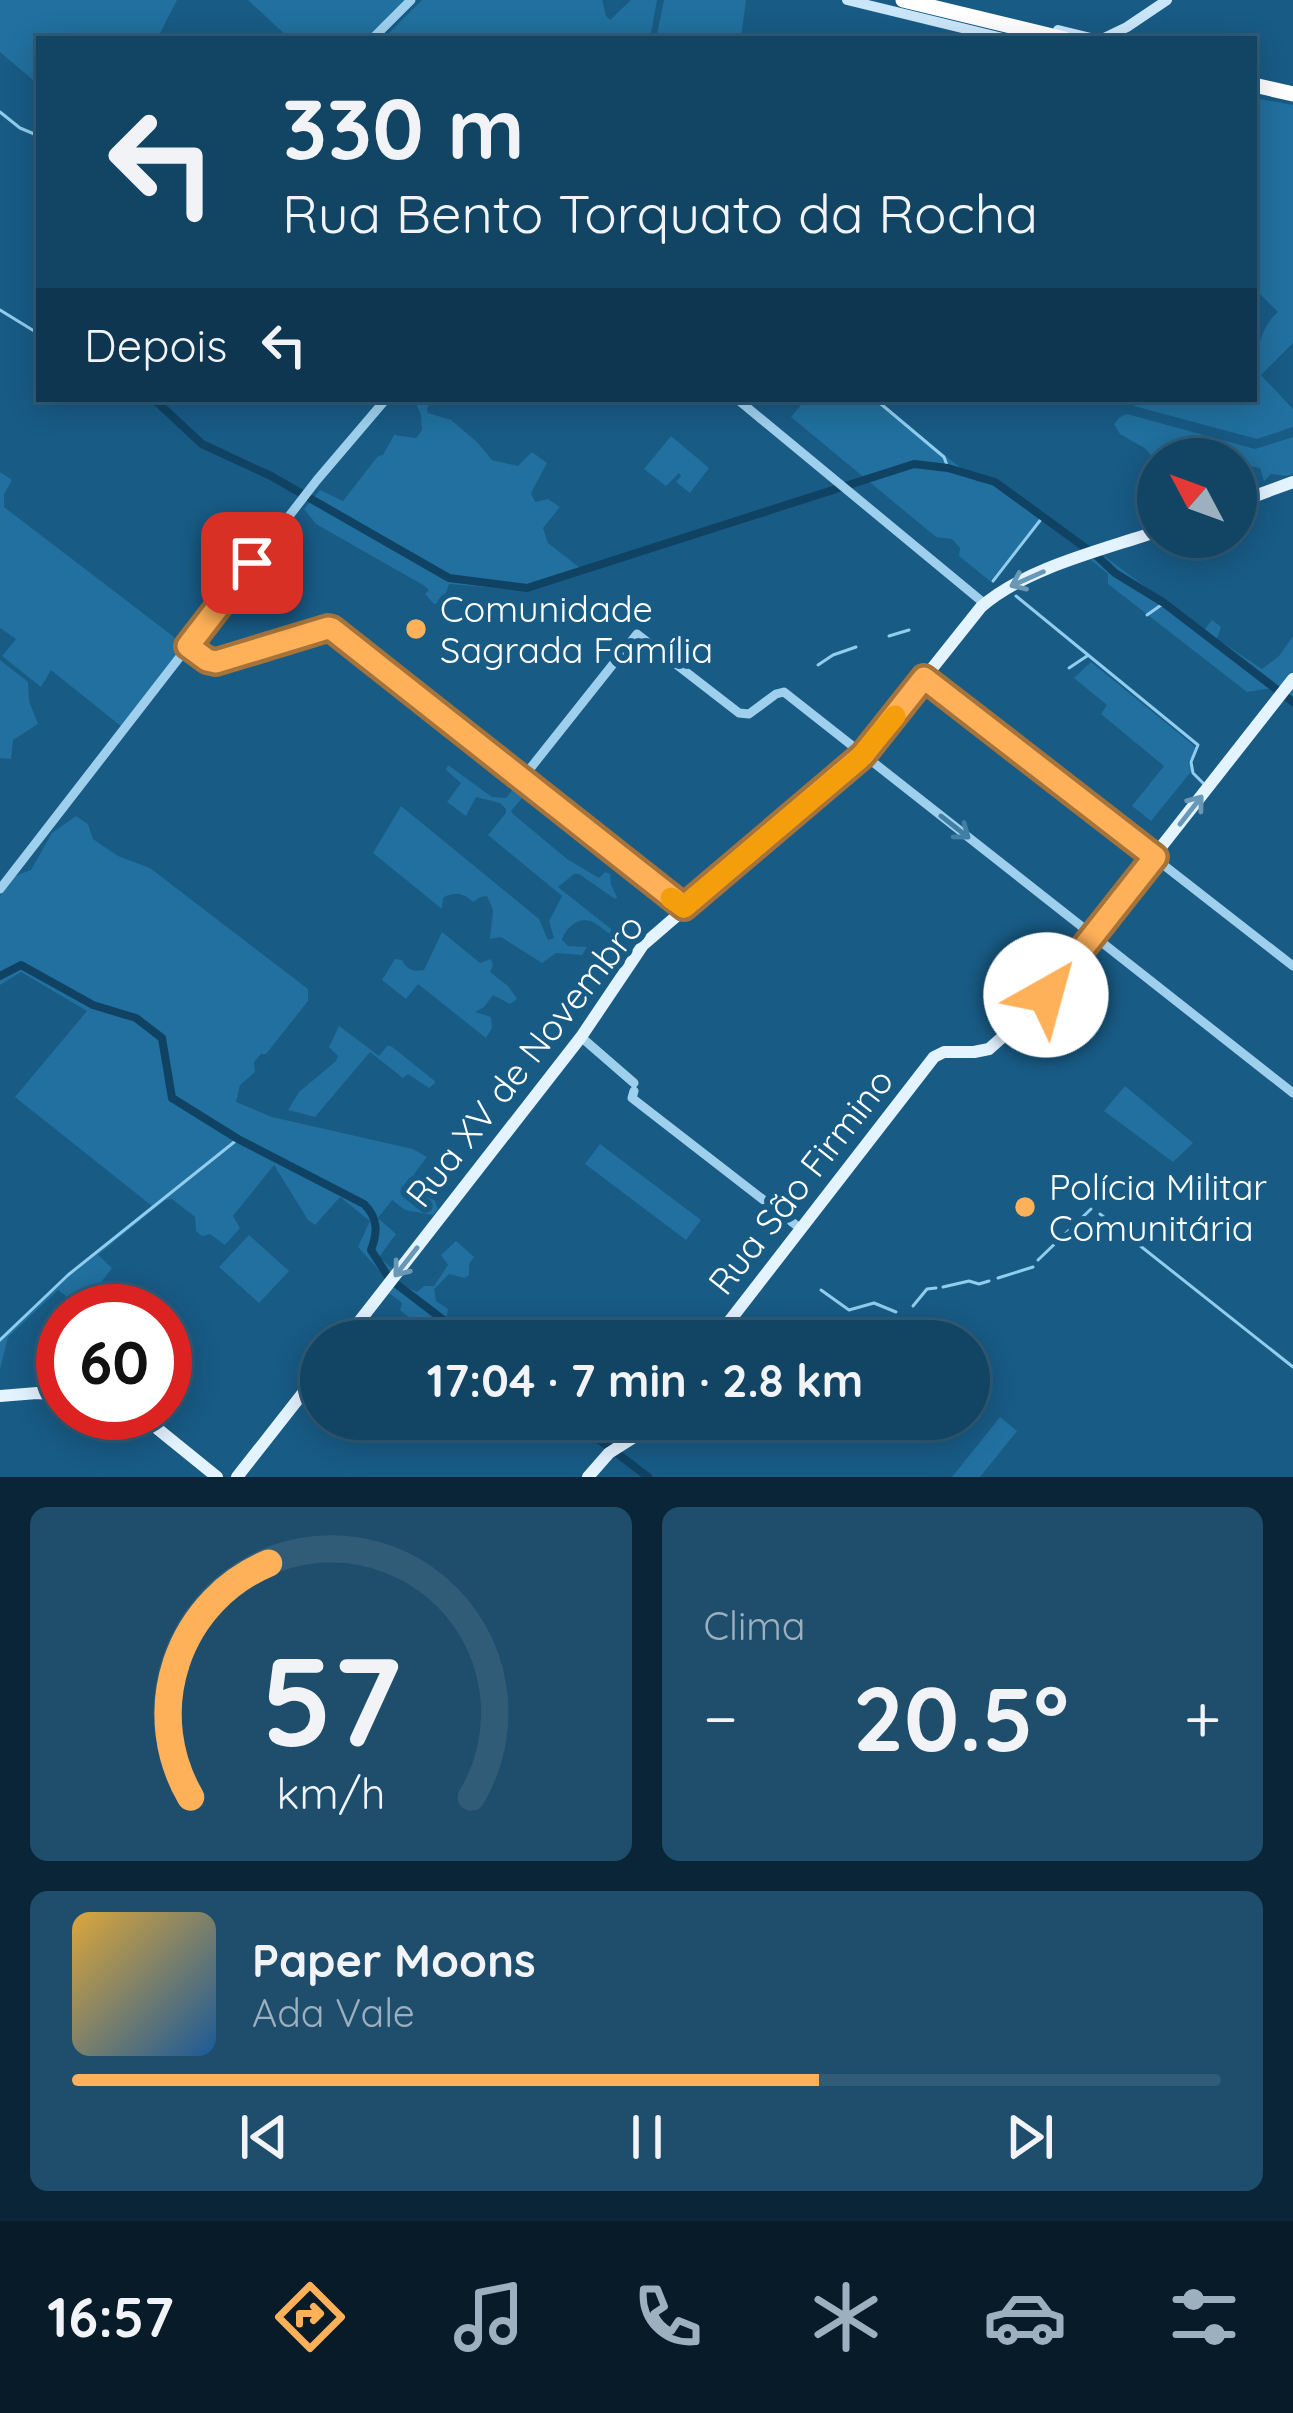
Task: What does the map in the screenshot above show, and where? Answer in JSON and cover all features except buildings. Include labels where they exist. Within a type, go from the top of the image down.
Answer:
[{"type":"highway","points":[[882,0],[1031,36]]},
{"type":"highway","points":[[903,0],[1052,36]]},
{"type":"highway","points":[[1257,88],[1292,95]]},
{"type":"main road","points":[[847,0],[995,36]]},
{"type":"main road","points":[[935,0],[1086,36]]},
{"type":"main road","points":[[1124,33],[1167,0]]},
{"type":"main road","points":[[1257,495],[1293,482]]},
{"type":"main road","name":"Rua XV de Novembro","points":[[360,1320],[581,1037],[641,948],[863,755],[985,604],[1023,579],[1137,538]]},
{"type":"main road","points":[[1093,935],[1286,689]]},
{"type":"main road","name":"Rua São Firmino","points":[[730,1320],[934,1058],[949,1051],[980,1052],[997,1043],[1040,1002],[1093,935]]},
{"type":"main road","points":[[0,1396],[36,1393]]},
{"type":"main road","points":[[237,1477],[300,1397]]},
{"type":"main road","points":[[172,1440],[218,1477]]},
{"type":"main road","points":[[588,1477],[612,1450],[629,1440]]},
{"type":"street","points":[[375,36],[411,0]]},
{"type":"street","points":[[0,889],[304,496],[383,402]]},
{"type":"street","points":[[741,402],[985,604]]},
{"type":"street","points":[[188,646],[216,662],[330,628],[684,907]]},
{"type":"street","points":[[521,780],[638,634],[739,713],[749,714],[778,692],[789,695],[1293,1093]]},
{"type":"street","points":[[924,678],[1293,966]]},
{"type":"street","points":[[581,1037],[633,1091],[801,1228]]},
{"type":"shaded area","points":[[0,0],[177,0],[159,36],[36,36],[36,82],[0,52]]},
{"type":"shaded area","points":[[248,0],[406,0],[368,36],[287,36]]},
{"type":"shaded area","points":[[422,0],[602,0],[610,20],[631,0],[657,0],[651,36],[386,36]]},
{"type":"shaded area","points":[[664,0],[746,0],[741,36],[657,36]]},
{"type":"shaded area","points":[[1260,99],[1293,105],[1293,343],[1261,375],[1293,409],[1293,427],[1257,439],[1134,406],[1139,402],[1257,402],[1260,341],[1278,312],[1257,291]]},
{"type":"shaded area","points":[[415,402],[431,402],[428,413],[451,420],[492,460],[518,466],[532,452],[547,463],[531,493],[535,502],[548,499],[560,507],[543,528],[548,543],[584,571],[523,590],[449,584],[443,601],[434,604],[423,585],[316,524],[304,509],[320,490],[343,501],[394,435],[416,438],[422,430]]},
{"type":"shaded area","points":[[804,402],[878,402],[977,481],[993,484],[1041,520],[990,581],[959,556],[960,548],[952,539],[936,537],[791,417]]},
{"type":"shaded area","points":[[1127,414],[1215,438],[1137,438],[1137,444],[1120,434],[1114,424]]},
{"type":"shaded area","points":[[671,436],[709,468],[690,493],[676,482],[679,473],[666,486],[644,469]]},
{"type":"shaded area","points":[[1293,437],[1293,474],[1271,474],[1264,481],[1257,448]]},
{"type":"shaded area","points":[[0,472],[12,480],[4,494],[4,507],[181,645],[122,727],[51,670],[41,687],[2,656],[16,639],[0,628]]},
{"type":"shaded area","points":[[1104,556],[1204,630],[1212,620],[1221,627],[1217,639],[1262,669],[1293,636],[1293,697],[1279,687],[1247,692],[1108,584],[1108,574],[1091,560]]},
{"type":"shaded area","points":[[0,660],[28,682],[38,724],[13,740],[11,759],[0,758]]},
{"type":"shaded area","points":[[1091,662],[1198,749],[1188,762],[1194,768],[1151,821],[1132,806],[1164,766],[1101,714],[1107,705],[1074,678]]},
{"type":"shaded area","points":[[448,765],[492,797],[506,798],[518,783],[528,791],[513,814],[567,859],[599,878],[610,874],[615,899],[579,874],[558,887],[614,936],[590,921],[576,922],[562,940],[568,946],[587,947],[582,955],[556,953],[542,963],[501,937],[490,939],[493,910],[487,896],[473,902],[451,894],[443,898],[442,909],[373,853],[401,806],[539,919],[548,940],[554,938],[549,921],[562,896],[488,835],[506,813],[500,803],[476,797],[466,816],[447,802],[461,783],[446,770]]},
{"type":"shaded area","points":[[76,816],[88,824],[93,839],[118,856],[150,868],[308,989],[308,1001],[266,1054],[254,1062],[255,1072],[240,1085],[236,1102],[272,1117],[413,1149],[427,1157],[414,1174],[430,1188],[438,1209],[433,1215],[405,1210],[392,1200],[378,1218],[396,1234],[379,1257],[394,1270],[387,1279],[358,1247],[370,1221],[340,1197],[315,1225],[274,1165],[233,1216],[240,1228],[225,1245],[210,1234],[202,1236],[196,1231],[195,1217],[172,1199],[165,1200],[98,1255],[112,1268],[100,1284],[57,1284],[152,1206],[15,1097],[87,1011],[21,972],[0,985],[0,896],[15,876],[31,870],[52,833]]},
{"type":"shaded area","points":[[442,932],[480,963],[491,959],[490,972],[517,999],[510,1004],[493,995],[475,1012],[491,1017],[486,1038],[418,984],[406,999],[382,980],[395,959],[411,970],[424,970]]},
{"type":"shaded area","points":[[339,1026],[379,1056],[391,1046],[436,1082],[429,1088],[408,1074],[403,1078],[370,1052],[315,1117],[288,1110],[299,1092],[336,1061],[338,1056],[329,1047]]},
{"type":"shaded area","points":[[1125,1086],[1193,1143],[1173,1162],[1104,1111]]},
{"type":"shaded area","points":[[600,1144],[701,1220],[686,1240],[585,1164]]},
{"type":"shaded area","points":[[249,1235],[289,1271],[259,1303],[219,1267]]},
{"type":"shaded area","points":[[456,1241],[474,1257],[469,1275],[449,1274],[434,1289],[436,1301],[448,1309],[447,1320],[412,1320],[389,1293],[397,1282],[417,1292],[434,1286],[448,1265],[441,1255]]},
{"type":"shaded area","points":[[36,1304],[36,1311],[8,1337],[0,1369],[0,1337]]},
{"type":"shaded area","points":[[1000,1417],[1017,1431],[980,1477],[952,1477],[982,1440],[990,1440],[990,1430]]},
{"type":"waterway","points":[[0,112],[36,135]]},
{"type":"waterway","points":[[0,310],[36,332]]},
{"type":"waterway","points":[[156,402],[202,444],[271,476],[449,578],[527,588],[914,464],[948,468],[995,482],[1293,702]]},
{"type":"waterway","points":[[879,402],[944,457],[948,468]]},
{"type":"waterway","points":[[993,581],[1042,518]]},
{"type":"waterway","points":[[1016,596],[1198,745],[1191,762],[1193,773],[1204,784]]},
{"type":"waterway","points":[[1147,615],[1164,603]]},
{"type":"waterway","points":[[889,636],[909,630]]},
{"type":"waterway","points":[[818,665],[856,647]]},
{"type":"waterway","points":[[1069,668],[1087,656]]},
{"type":"waterway","points":[[0,976],[21,965],[93,1005],[136,1018],[162,1038],[172,1098],[238,1139],[364,1204],[375,1225],[371,1250],[389,1278]]},
{"type":"waterway","points":[[0,1340],[68,1275],[238,1139]]},
{"type":"waterway","points":[[1038,1260],[1091,1209]]},
{"type":"waterway","points":[[1100,1214],[1293,1367]]},
{"type":"waterway","points":[[998,1278],[1033,1267]]},
{"type":"waterway","points":[[943,1287],[989,1281]]},
{"type":"waterway","points":[[395,1283],[443,1320]]},
{"type":"waterway","points":[[913,1306],[927,1289],[936,1288]]},
{"type":"waterway","points":[[821,1290],[849,1310],[874,1303],[896,1312]]},
{"type":"waterway","points":[[600,1440],[648,1477]]},
{"type":"slow traffic","points":[[671,898],[684,907],[859,759],[895,716]]},
{"type":"place","name":"Comunidade Sagrada Família","points":[[416,629]]},
{"type":"place","name":"Polícia Militar Comunitária","points":[[1025,1207]]},
{"type":"route","points":[[252,563],[188,646],[216,662],[332,629],[684,907],[863,755],[924,678],[1155,857],[1046,995]]}]
